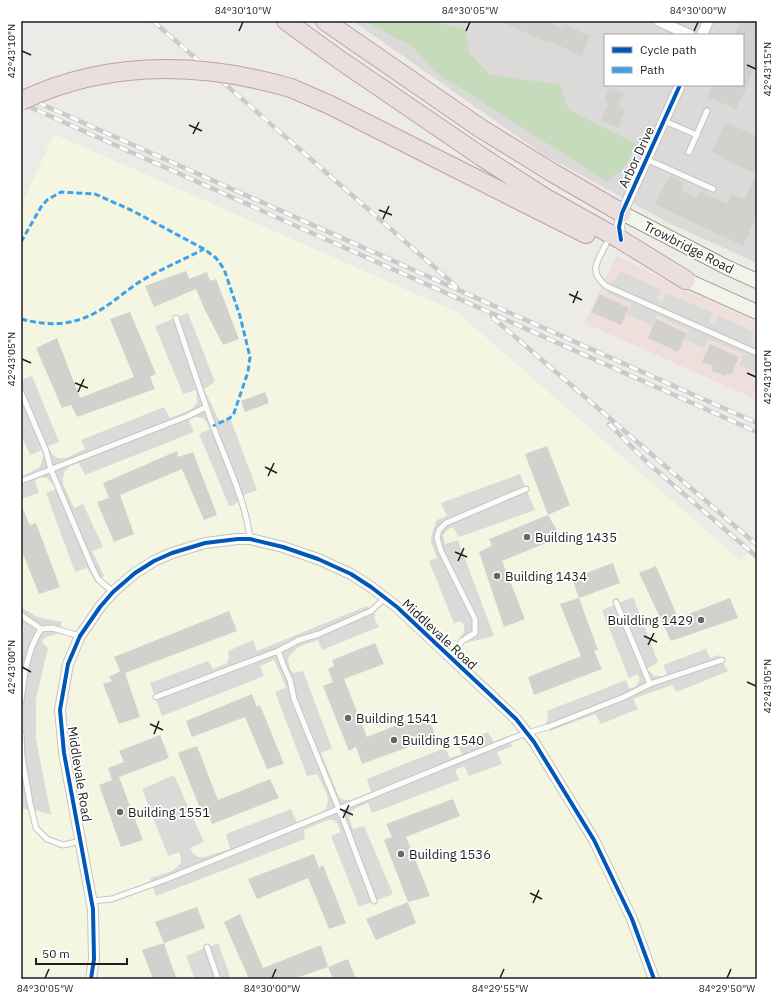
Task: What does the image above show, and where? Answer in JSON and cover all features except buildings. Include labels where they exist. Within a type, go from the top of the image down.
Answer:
[{"type":"highway","points":[[286,21],[340,60],[488,161],[613,242]]},
{"type":"highway","points":[[325,21],[491,135],[622,213]]},
{"type":"highway","points":[[21,101],[42,92],[86,78],[117,72],[147,69],[176,69],[227,73],[291,88],[330,105],[613,242],[686,280]]},
{"type":"street","points":[[659,21],[688,34]]},
{"type":"street","points":[[702,34],[708,21]]},
{"type":"street","name":"Arbor Drive","points":[[613,242],[619,227],[622,213],[680,86]]},
{"type":"street","name":"Trowbridge Road","points":[[622,213],[726,267],[757,281]]},
{"type":"street","points":[[686,280],[756,311]]},
{"type":"street","name":"Middlevale Road","points":[[91,979],[94,958],[92,901],[64,753],[60,710],[68,664],[80,636],[100,607],[113,592],[136,573],[154,561],[172,553],[205,543],[250,539],[283,547],[325,562],[351,574],[385,598],[451,656],[516,719],[534,742],[594,840],[632,918],[654,979]]},
{"type":"lane","points":[[689,152],[707,111]]},
{"type":"lane","points":[[664,121],[697,135]]},
{"type":"lane","points":[[646,159],[714,189]]},
{"type":"lane","points":[[613,242],[596,266],[595,273],[599,280],[606,286],[757,353]]},
{"type":"lane","points":[[176,318],[206,407],[243,505],[248,522],[250,539]]},
{"type":"lane","points":[[21,392],[46,451],[51,470],[98,579],[113,592]]},
{"type":"lane","points":[[21,481],[188,416],[206,407]]},
{"type":"lane","points":[[451,656],[462,641],[475,633],[475,619],[441,551],[437,538],[439,530],[446,523],[526,489]]},
{"type":"lane","points":[[156,697],[278,651],[299,640],[319,634],[371,610],[385,598]]},
{"type":"lane","points":[[616,602],[650,684]]},
{"type":"lane","points":[[21,615],[41,629],[52,628],[80,636]]},
{"type":"lane","points":[[21,701],[24,674],[33,641],[41,629]]},
{"type":"lane","points":[[278,651],[290,680],[294,698],[374,901]]},
{"type":"lane","points":[[92,901],[112,899],[167,879],[527,733],[548,727],[624,697],[650,684],[722,660]]},
{"type":"lane","points":[[21,734],[22,757],[36,828],[47,839],[63,845],[81,841]]},
{"type":"lane","points":[[207,947],[218,979]]},
{"type":"shaded area","points":[[353,21],[757,21],[757,263],[671,224],[544,155]]},
{"type":"shaded area","points":[[697,99],[720,109],[718,113],[727,117],[706,164],[674,149],[680,136],[686,139],[688,137],[686,136],[690,127],[692,126],[686,123]]},
{"type":"shaded area","points":[[54,134],[457,312],[741,561],[757,541],[757,979],[21,979],[21,207]]},
{"type":"shaded area","points":[[683,156],[729,178],[720,198],[700,189],[696,196],[683,190],[687,182],[664,172],[669,162]]},
{"type":"shaded area","points":[[616,256],[757,323],[757,400],[585,323]]},
{"type":"shaded area","points":[[620,271],[661,290],[657,298],[661,302],[663,301],[666,293],[713,313],[709,321],[710,324],[715,324],[719,316],[754,332],[751,343],[757,343],[757,373],[739,365],[743,354],[709,339],[704,348],[685,340],[689,330],[657,315],[652,325],[627,314],[632,304],[607,293],[612,281],[615,280]]},
{"type":"shaded area","points":[[188,313],[215,382],[204,389],[220,422],[230,418],[257,490],[246,494],[234,505],[229,506],[199,434],[210,429],[206,421],[202,418],[195,417],[189,420],[194,432],[85,475],[79,463],[70,466],[65,471],[63,484],[74,508],[83,504],[103,547],[92,551],[104,576],[96,582],[87,568],[75,572],[46,493],[56,489],[51,482],[47,478],[41,477],[35,480],[39,493],[21,499],[21,471],[23,476],[40,467],[43,456],[42,450],[30,455],[21,435],[21,380],[32,376],[59,442],[48,446],[52,454],[57,458],[66,458],[85,449],[81,440],[164,407],[170,418],[188,411],[193,408],[197,402],[196,390],[183,394],[155,326]]},
{"type":"shaded area","points":[[520,474],[535,510],[459,537],[453,527],[447,530],[443,535],[445,544],[458,540],[494,636],[465,643],[459,639],[464,632],[464,625],[461,621],[454,623],[429,561],[437,558],[431,538],[437,520],[447,516],[441,503]]},
{"type":"shaded area","points":[[633,597],[658,662],[647,669],[654,676],[663,676],[667,674],[663,665],[706,649],[710,658],[719,655],[728,671],[677,692],[672,685],[633,699],[638,709],[601,724],[595,714],[550,731],[545,724],[548,719],[547,711],[626,680],[629,688],[633,688],[637,685],[640,679],[637,674],[629,678],[602,610]]},
{"type":"shaded area","points":[[367,606],[376,615],[374,618],[379,627],[322,650],[318,640],[298,647],[288,658],[290,670],[294,673],[303,671],[332,748],[321,753],[339,797],[345,800],[352,800],[371,792],[367,779],[445,748],[450,758],[462,754],[457,744],[488,732],[494,742],[505,737],[513,746],[497,752],[502,764],[469,776],[464,766],[455,770],[459,780],[372,813],[368,803],[351,812],[349,818],[353,829],[364,826],[393,894],[359,907],[331,836],[341,832],[337,823],[333,820],[328,820],[304,830],[305,839],[156,896],[150,878],[172,871],[181,862],[181,858],[179,852],[168,856],[142,789],[174,775],[204,842],[190,848],[198,857],[204,857],[230,849],[226,834],[291,809],[297,822],[326,809],[328,802],[327,794],[317,774],[307,776],[275,692],[286,687],[274,660],[260,666],[264,676],[162,716],[150,683],[208,661],[213,669],[227,663],[229,658],[228,651],[253,640],[257,651]]},
{"type":"shaded area","points":[[21,607],[37,617],[62,622],[57,634],[44,638],[42,642],[48,648],[36,699],[36,739],[51,815],[39,811],[21,810],[21,642],[24,628],[21,626]]},
{"type":"shaded area","points":[[218,943],[231,979],[195,979],[186,956]]},
{"type":"green space","points":[[365,21],[428,21],[465,29],[469,53],[489,74],[560,85],[568,109],[637,144],[623,170],[606,181],[435,72],[413,47]]},
{"type":"railway","points":[[153,21],[457,287]]},
{"type":"railway","points":[[21,95],[757,423]]},
{"type":"railway","points":[[21,103],[757,432]]},
{"type":"railway","points":[[492,317],[757,545]]},
{"type":"railway","points":[[609,424],[649,464],[757,557]]},
{"type":"marked path","points":[[21,242],[41,207],[47,200],[61,192],[95,194],[133,211],[204,249],[216,258],[224,269],[240,316],[250,357],[248,372],[234,413],[230,418],[213,426]]},
{"type":"marked path","points":[[21,319],[40,323],[59,324],[86,317],[107,306],[129,289],[156,272],[204,249]]},
{"type":"cycle path","points":[[621,240],[619,227],[622,213],[680,86]]},
{"type":"cycle path","points":[[91,979],[94,959],[93,909],[64,753],[60,710],[68,664],[80,636],[100,607],[113,592],[135,573],[154,561],[172,553],[205,543],[238,539],[250,539],[283,547],[318,559],[351,574],[397,607],[516,719],[534,742],[594,840],[632,919],[654,979]]},
{"type":"place","name":"Building 1435","points":[[527,537]]},
{"type":"place","name":"Building 1434","points":[[497,576]]},
{"type":"place","name":"Buildling 1429","points":[[701,620]]},
{"type":"place","name":"Building 1541","points":[[348,718]]},
{"type":"place","name":"Building 1540","points":[[394,740]]},
{"type":"place","name":"Building 1551","points":[[120,812]]},
{"type":"place","name":"Building 1536","points":[[401,854]]}]
